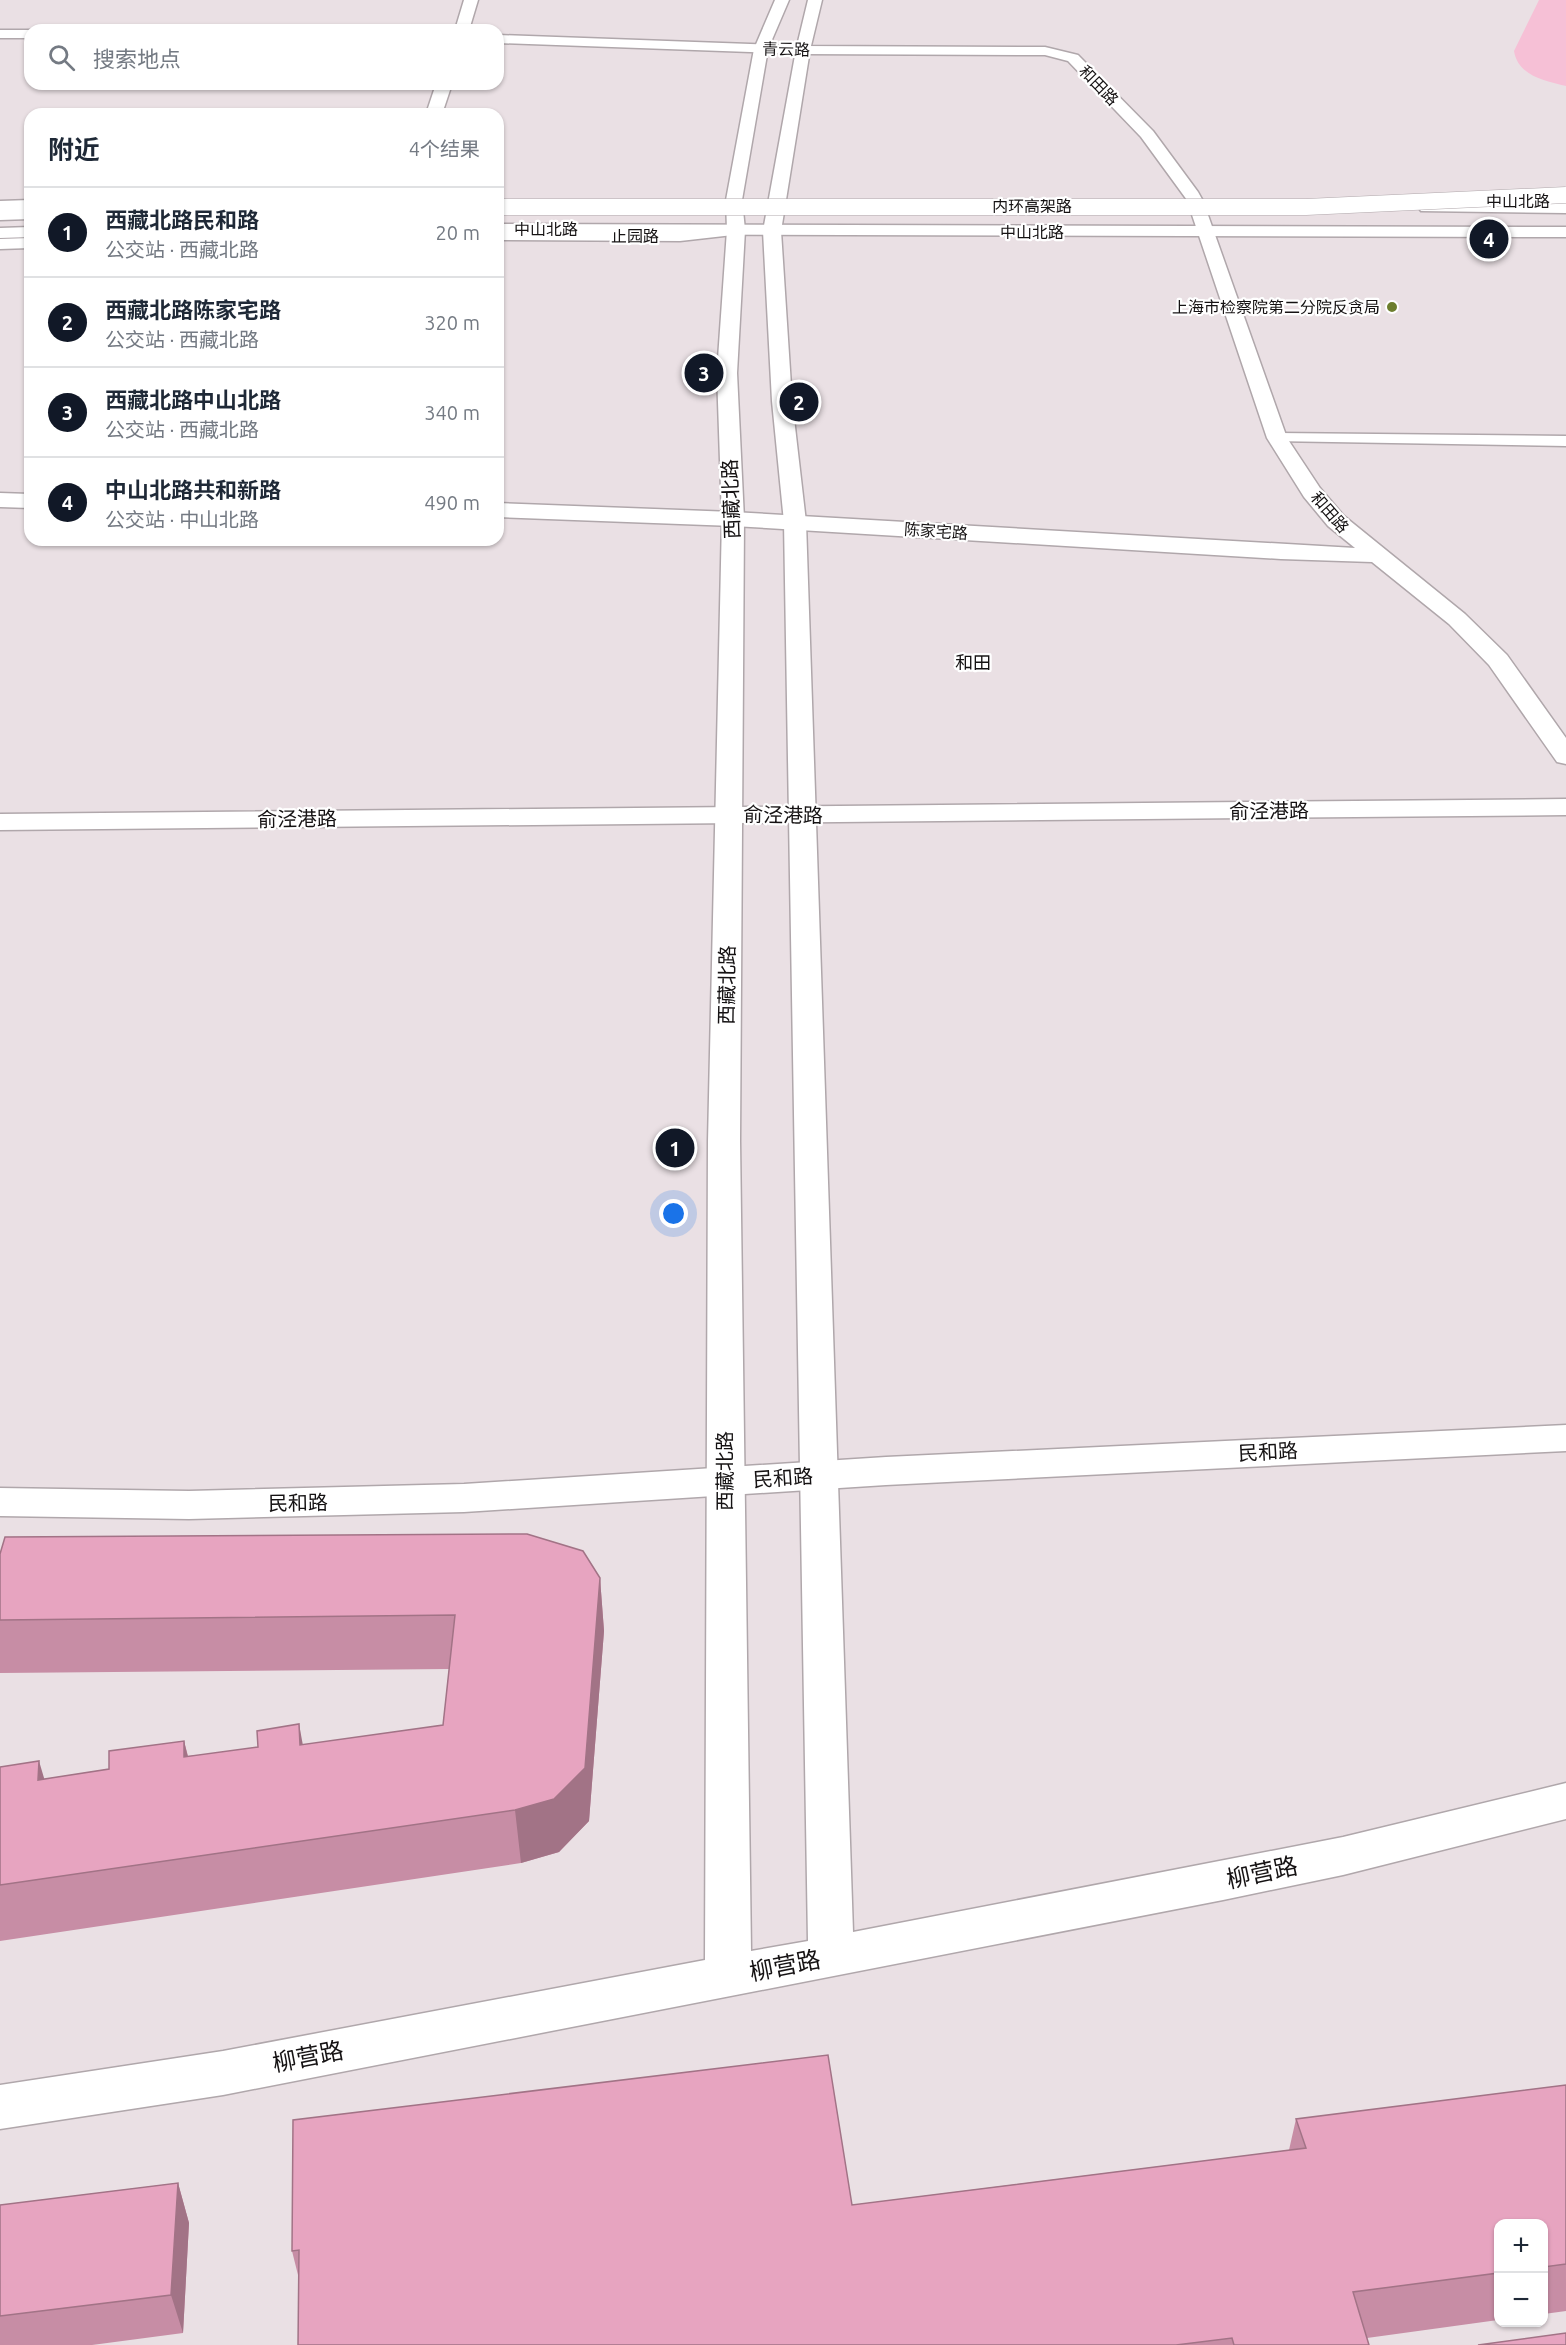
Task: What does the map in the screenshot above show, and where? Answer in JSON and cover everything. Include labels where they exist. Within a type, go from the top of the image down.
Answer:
[{"type":"main road","points":[[464,24],[471,0]]},
{"type":"main road","name":"西藏北路","points":[[728,1977],[724,1142],[733,519],[727,373],[735,215],[761,49],[782,0]]},
{"type":"main road","points":[[815,0],[803,50],[772,231],[782,401],[795,522],[831,1957]]},
{"type":"main road","points":[[0,34],[24,34]]},
{"type":"main road","name":"青云路","points":[[504,39],[803,50],[1045,51],[1072,58]]},
{"type":"main road","name":"和田路","points":[[1072,58],[1147,134],[1193,198],[1277,438],[1312,492],[1336,521],[1374,555],[1413,583],[1479,639],[1513,679],[1566,756]]},
{"type":"main road","points":[[436,108],[442,90]]},
{"type":"main road","points":[[1306,207],[1566,195]]},
{"type":"main road","name":"中山北路","points":[[504,229],[735,215],[777,200],[1193,198],[1566,201]]},
{"type":"main road","name":"中山北路","points":[[504,200],[735,215],[772,231],[1566,232]]},
{"type":"main road","points":[[0,206],[24,205]]},
{"type":"main road","name":"内环高架路","points":[[504,207],[1566,207]]},
{"type":"main road","points":[[0,215],[24,214]]},
{"type":"main road","name":"止园路","points":[[504,235],[680,236],[735,215]]},
{"type":"main road","name":"内环高架路","points":[[504,218],[1566,218]]},
{"type":"main road","points":[[0,225],[24,224]]},
{"type":"main road","points":[[0,233],[24,232]]},
{"type":"main road","points":[[0,238],[24,237]]},
{"type":"main road","points":[[0,244],[24,243]]},
{"type":"main road","points":[[0,500],[24,501]]},
{"type":"main road","name":"陈家宅路","points":[[504,510],[795,522],[1281,552],[1374,555]]},
{"type":"main road","name":"俞泾港路","points":[[0,822],[1566,807]]},
{"type":"main road","name":"民和路","points":[[0,1502],[189,1505],[464,1498],[818,1475],[1566,1438]]},
{"type":"main road","name":"柳营路","points":[[0,2108],[224,2073],[831,1957],[1343,1856],[1566,1801]]},
{"type":"lane","points":[[1277,438],[1566,441]]},
{"type":"shaded area","points":[[1539,0],[1566,0],[1566,86],[1527,72],[1521,66],[1514,51]]},
{"type":"building","points":[[527,1534],[583,1551],[600,1578],[585,1768],[554,1799],[515,1810],[0,1885],[0,1767],[39,1761],[38,1780],[109,1769],[109,1751],[184,1741],[184,1757],[258,1747],[257,1731],[299,1724],[300,1745],[443,1725],[455,1615],[0,1620],[0,1554],[5,1537]]},
{"type":"building","points":[[828,2055],[852,2205],[1306,2148],[1296,2119],[1566,2085],[1566,2264],[1548,2266],[1548,2219],[1494,2219],[1494,2274],[1353,2292],[1369,2345],[1234,2345],[1232,2338],[1176,2345],[298,2345],[299,2250],[292,2251],[293,2120]]},
{"type":"building","points":[[178,2183],[171,2295],[0,2316],[0,2205]]},
{"type":"building","points":[[1566,2333],[1566,2345],[1478,2345]]},
{"type":"place","name":"中山北路共和新路","points":[[1489,239]]},
{"type":"place","name":"上海市检察院第二分院反贪局","points":[[1392,307]]},
{"type":"place","name":"西藏北路中山北路","points":[[704,373]]},
{"type":"place","name":"西藏北路陈家宅路","points":[[799,402]]},
{"type":"place","name":"西藏北路民和路","points":[[675,1148]]},
{"type":"district","name":"和田","points":[[973,663]]}]
